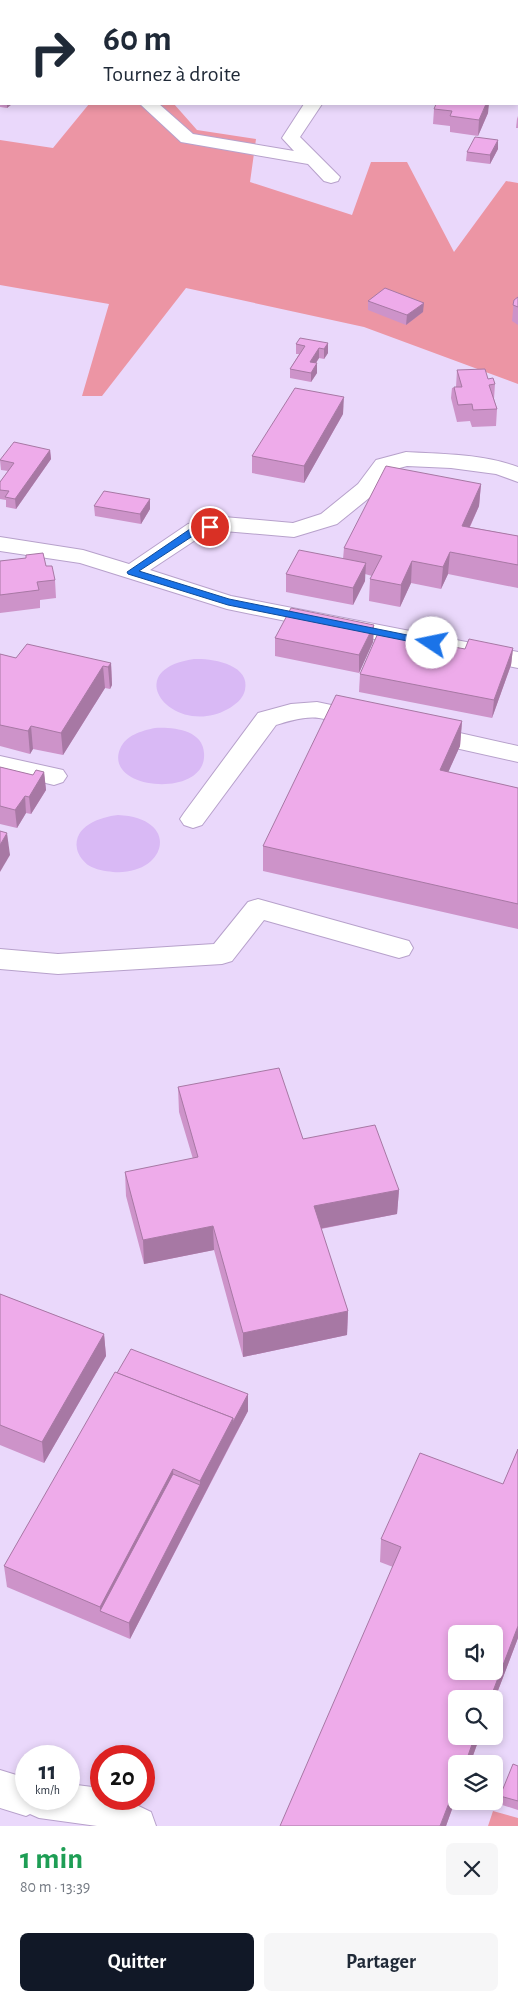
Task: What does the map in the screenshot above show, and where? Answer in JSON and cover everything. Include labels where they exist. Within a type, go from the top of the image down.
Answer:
[{"type":"street","points":[[150,105],[188,138],[314,160]]},
{"type":"street","points":[[312,105],[291,138],[330,177]]},
{"type":"street","points":[[132,572],[196,529],[224,524],[294,530],[330,519],[366,489],[384,465],[406,459],[451,461],[500,468],[518,475]]},
{"type":"street","points":[[0,544],[83,557],[228,602],[518,660]]},
{"type":"street","points":[[193,819],[268,720],[291,712],[317,710],[518,754]]},
{"type":"street","points":[[0,764],[54,776]]},
{"type":"street","points":[[0,959],[58,964],[222,954],[258,909],[399,948]]},
{"type":"street","points":[[0,1788],[15,1793]]},
{"type":"street","points":[[80,1804],[100,1807],[137,1826]]},
{"type":"shaded area","points":[[88,105],[175,105],[197,130],[256,139],[250,182],[352,215],[371,162],[407,162],[454,252],[506,181],[518,183],[518,384],[364,327],[186,288],[102,396],[82,396],[109,304],[0,285],[0,140],[53,148]]},
{"type":"shaded area","points":[[194,659],[228,664],[242,674],[245,681],[245,690],[233,706],[208,716],[189,715],[173,709],[162,699],[157,688],[159,676],[171,666]]},
{"type":"shaded area","points":[[155,728],[178,729],[198,739],[204,753],[201,768],[190,778],[175,783],[157,784],[140,781],[127,774],[119,763],[120,749],[126,740],[139,732]]},
{"type":"shaded area","points":[[118,815],[138,818],[152,826],[159,835],[160,846],[155,857],[146,865],[131,871],[110,872],[88,865],[81,858],[77,849],[79,834],[89,824],[103,818]]},
{"type":"shaded area","points":[[493,1811],[518,1818],[518,1826],[488,1826]]},
{"type":"building","points":[[436,105],[486,105],[479,120],[450,116],[452,111],[434,109]]},
{"type":"building","points":[[475,137],[498,140],[490,155],[467,152]]},
{"type":"building","points":[[385,288],[424,303],[407,315],[368,301]]},
{"type":"building","points":[[518,297],[518,307],[513,305],[514,300]]},
{"type":"building","points":[[300,338],[328,343],[324,349],[319,348],[310,362],[317,363],[311,373],[290,369],[305,346],[296,344]]},
{"type":"building","points":[[485,369],[488,379],[493,378],[495,384],[489,385],[497,409],[473,410],[472,404],[458,405],[454,387],[462,387],[457,370]]},
{"type":"building","points":[[295,388],[344,397],[304,466],[252,456]]},
{"type":"building","points":[[14,442],[50,450],[15,499],[5,497],[9,491],[0,490],[0,482],[14,463],[0,460]]},
{"type":"building","points":[[386,466],[481,484],[462,526],[518,536],[518,565],[450,552],[443,567],[412,561],[401,585],[370,579],[382,556],[344,548]]},
{"type":"building","points":[[104,491],[150,499],[140,514],[94,506]]},
{"type":"building","points":[[299,550],[366,563],[353,588],[286,574]]},
{"type":"building","points":[[43,553],[46,566],[52,566],[55,580],[37,582],[39,590],[0,595],[0,561],[26,558],[26,555]]},
{"type":"building","points":[[291,608],[374,625],[359,655],[275,638]]},
{"type":"building","points":[[378,633],[465,649],[469,639],[513,648],[494,700],[360,674]]},
{"type":"building","points":[[27,644],[111,663],[108,667],[103,666],[61,733],[31,726],[28,731],[0,725],[0,654],[16,658]]},
{"type":"building","points":[[336,695],[462,721],[440,770],[518,788],[518,904],[263,846]]},
{"type":"building","points":[[0,767],[33,775],[36,770],[44,772],[29,797],[25,796],[15,810],[0,806]]},
{"type":"building","points":[[0,831],[7,833],[0,845]]},
{"type":"building","points":[[279,1068],[303,1139],[375,1125],[399,1190],[314,1206],[348,1311],[243,1333],[213,1226],[143,1240],[125,1172],[198,1157],[178,1087]]},
{"type":"building","points":[[0,1294],[104,1334],[42,1442],[0,1425]]},
{"type":"building","points":[[131,1349],[248,1394],[233,1422],[233,1418],[117,1373]]},
{"type":"building","points":[[115,1372],[233,1418],[200,1481],[173,1469],[100,1607],[4,1566]]},
{"type":"building","points":[[518,1449],[518,1626],[503,1665],[503,1625],[448,1625],[448,1680],[497,1680],[493,1690],[448,1690],[448,1745],[472,1745],[468,1755],[448,1755],[448,1806],[440,1826],[280,1826],[401,1547],[381,1539],[420,1453],[503,1484]]},
{"type":"building","points":[[173,1474],[200,1485],[129,1623],[100,1611]]},
{"type":"building","points":[[513,1764],[518,1766],[518,1801],[503,1797],[503,1789]]},
{"type":"route","points":[[210,527],[196,529],[132,572],[228,602],[432,643]]}]
